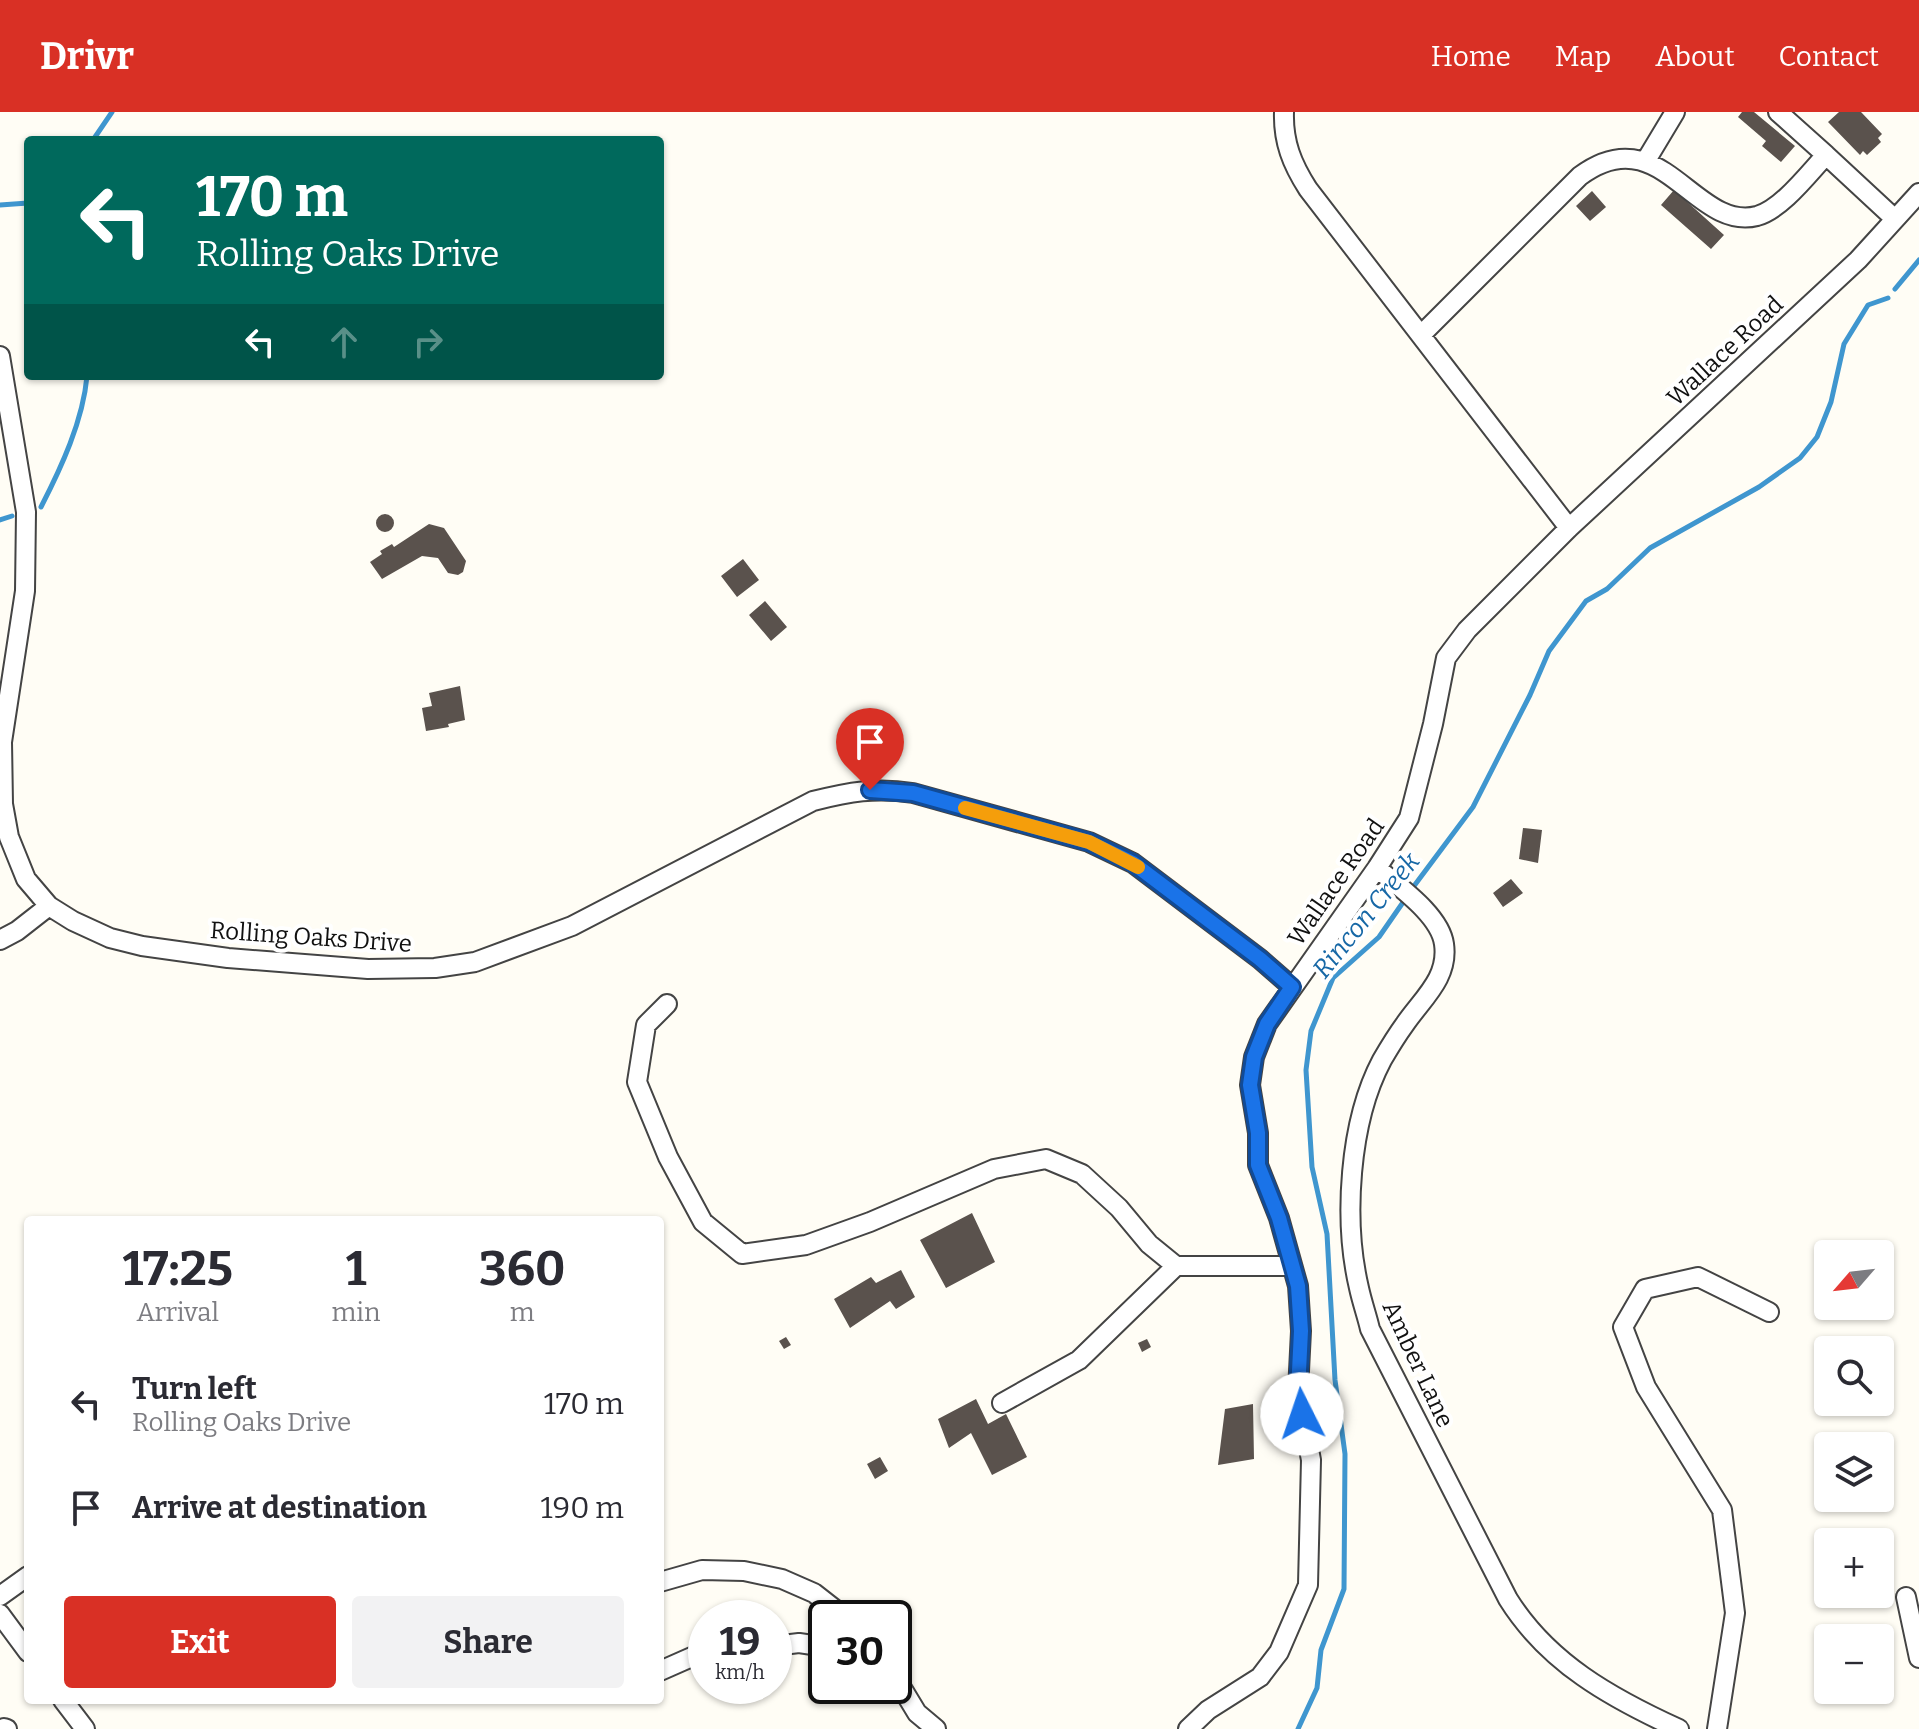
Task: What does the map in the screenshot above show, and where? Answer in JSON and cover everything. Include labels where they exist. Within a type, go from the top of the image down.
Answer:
[{"type":"street","points":[[1284,112],[1287,148],[1308,189],[1569,528]]},
{"type":"street","points":[[1645,162],[1675,112]]},
{"type":"street","points":[[1778,112],[1895,219]]},
{"type":"street","points":[[1421,335],[1590,169],[1613,160],[1645,162],[1658,166],[1713,207],[1731,215],[1746,217],[1760,216],[1784,199],[1826,155]]},
{"type":"street","name":"Wallace Road","points":[[1188,1729],[1208,1710],[1260,1677],[1279,1652],[1308,1585],[1311,1460],[1298,1391],[1301,1331],[1298,1286],[1279,1218],[1258,1165],[1258,1133],[1250,1085],[1254,1057],[1267,1024],[1409,818],[1446,658],[1467,630],[1569,528],[1858,260],[1919,193]]},
{"type":"street","name":"Rolling Oaks Drive","points":[[0,356],[26,512],[25,591],[2,742],[3,804],[9,837],[26,879],[49,906],[73,921],[110,938],[142,946],[276,962],[368,969],[435,968],[475,962],[572,926],[813,801],[852,791],[888,789],[913,793],[1089,842],[1133,863],[1260,959],[1292,987]]},
{"type":"street","name":"Amber Lane","points":[[1377,868],[1436,921],[1444,940],[1445,960],[1437,982],[1404,1025],[1382,1061],[1367,1096],[1355,1152],[1351,1206],[1354,1260],[1370,1329],[1508,1599],[1531,1633],[1551,1653],[1612,1696],[1679,1729]]},
{"type":"street","points":[[0,940],[49,906]]},
{"type":"street","points":[[667,1004],[646,1025],[637,1082],[668,1157],[703,1222],[742,1254],[806,1245],[870,1222],[994,1169],[1046,1159],[1082,1174],[1119,1208],[1149,1244],[1176,1266],[1292,1266]]},
{"type":"street","points":[[1002,1403],[1079,1360],[1176,1266]]},
{"type":"street","points":[[1717,1729],[1735,1613],[1722,1510],[1646,1387],[1623,1327],[1645,1289],[1698,1277],[1769,1312]]},
{"type":"street","points":[[664,1581],[702,1570],[744,1571],[782,1579],[823,1600]]},
{"type":"street","points":[[0,1596],[24,1579]]},
{"type":"street","points":[[1906,1597],[1919,1658]]},
{"type":"street","points":[[0,1614],[24,1647]]},
{"type":"street","points":[[664,1669],[688,1659]]},
{"type":"street","points":[[66,1704],[85,1729]]},
{"type":"street","points":[[912,1704],[936,1729]]},
{"type":"building","points":[[1742,112],[1754,112],[1795,146],[1781,162],[1762,146],[1766,141],[1738,117]]},
{"type":"building","points":[[1839,112],[1861,112],[1882,134],[1878,138],[1881,142],[1867,155],[1863,151],[1860,155],[1828,122]]},
{"type":"building","points":[[1674,190],[1724,235],[1711,249],[1661,205]]},
{"type":"building","points":[[1592,191],[1606,207],[1590,221],[1576,206]]},
{"type":"building","points":[[385,514],[394,523],[385,532],[376,523]]},
{"type":"building","points":[[429,524],[444,528],[466,561],[463,572],[458,575],[448,573],[438,558],[422,556],[382,579],[370,562],[382,554],[380,551],[392,544],[394,547]]},
{"type":"building","points":[[743,559],[759,580],[737,597],[721,576]]},
{"type":"building","points":[[765,601],[787,627],[771,641],[749,615]]},
{"type":"building","points":[[460,686],[465,720],[426,731],[422,708],[432,706],[429,693]]},
{"type":"building","points":[[1523,828],[1542,830],[1538,863],[1519,859]]},
{"type":"building","points":[[1511,879],[1523,893],[1503,907],[1493,893]]},
{"type":"building","points":[[972,1213],[995,1262],[946,1288],[920,1240]]},
{"type":"building","points":[[901,1270],[915,1297],[896,1309],[890,1301],[850,1328],[834,1299],[871,1277],[876,1283]]},
{"type":"building","points":[[786,1337],[791,1345],[784,1349],[779,1341]]},
{"type":"building","points":[[1147,1339],[1151,1347],[1142,1352],[1138,1343]]},
{"type":"building","points":[[976,1399],[988,1424],[1006,1414],[1027,1457],[992,1475],[971,1433],[949,1448],[938,1419]]},
{"type":"building","points":[[1253,1404],[1254,1459],[1218,1465],[1225,1409]]},
{"type":"building","points":[[880,1457],[888,1471],[875,1479],[867,1464]]},
{"type":"waterway","points":[[96,136],[112,112]]},
{"type":"waterway","points":[[0,205],[24,203]]},
{"type":"waterway","name":"Rincon Creek","points":[[1895,289],[1919,260]]},
{"type":"waterway","name":"Rincon Creek","points":[[1411,890],[1473,807],[1549,651],[1586,601],[1607,589],[1650,548],[1759,487],[1800,458],[1817,437],[1831,402],[1844,344],[1868,305],[1888,298]]},
{"type":"waterway","points":[[41,507],[76,427],[87,380]]},
{"type":"waterway","points":[[0,520],[12,516]]},
{"type":"waterway","name":"Rincon Creek","points":[[1298,1729],[1317,1688],[1321,1650],[1344,1589],[1345,1454],[1335,1380],[1327,1234],[1312,1167],[1306,1070],[1311,1031],[1333,978],[1379,937],[1406,898]]},
{"type":"slow traffic","points":[[965,808],[1089,842],[1138,867]]},
{"type":"route","points":[[870,790],[913,793],[1089,842],[1111,852],[1133,863],[1260,959],[1292,987],[1267,1024],[1254,1057],[1250,1085],[1258,1133],[1258,1165],[1279,1218],[1298,1286],[1301,1331],[1298,1391],[1302,1414]]}]
